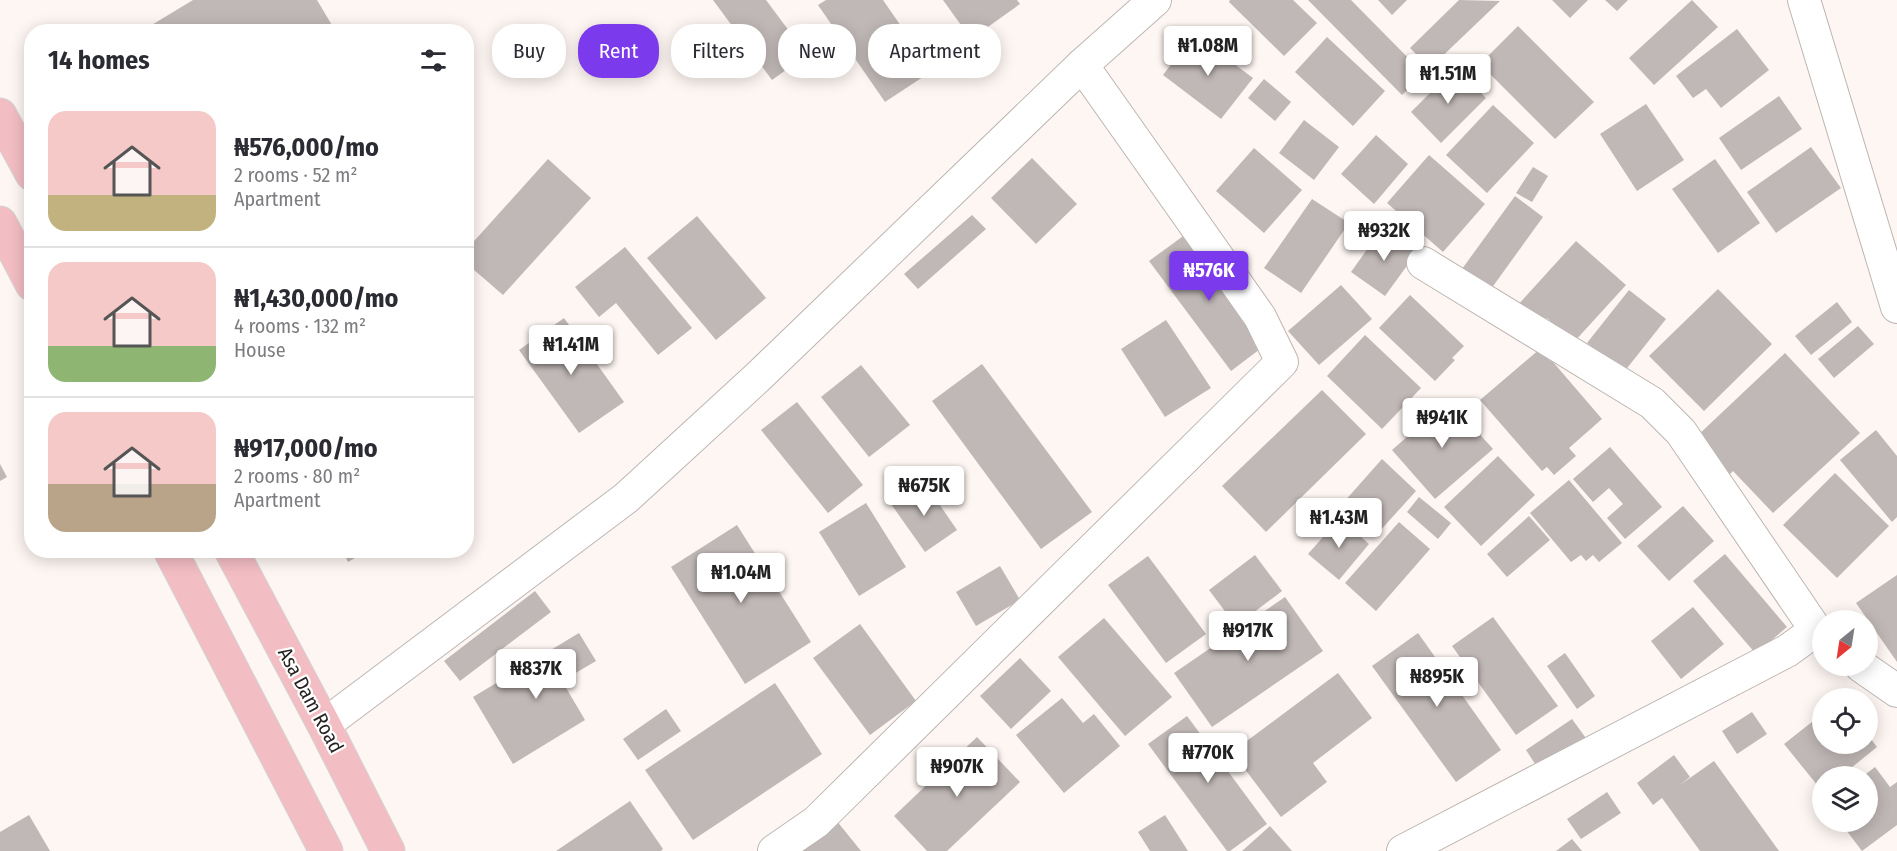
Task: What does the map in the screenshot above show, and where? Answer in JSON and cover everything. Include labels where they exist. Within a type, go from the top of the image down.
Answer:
[{"type":"main road","points":[[0,115],[24,159]]},
{"type":"main road","points":[[0,223],[24,269]]},
{"type":"main road","points":[[174,558],[326,851]]},
{"type":"main road","name":"Asa Dam Road","points":[[235,558],[324,724],[388,851]]},
{"type":"street","points":[[324,724],[626,498],[759,376],[1082,65],[1155,0]]},
{"type":"street","points":[[1804,0],[1897,307]]},
{"type":"street","points":[[774,851],[816,822],[1282,362],[1260,316],[1082,65]]},
{"type":"street","points":[[1423,263],[1652,402],[1682,432],[1812,621]]},
{"type":"street","points":[[1403,851],[1812,637]]},
{"type":"street","points":[[1875,676],[1897,691]]},
{"type":"building","points":[[193,0],[317,0],[331,24],[153,24]]},
{"type":"building","points":[[713,0],[766,0],[784,24],[778,24],[778,76],[772,80],[766,72],[766,24],[731,24]]},
{"type":"building","points":[[826,0],[883,0],[900,24],[868,24],[868,77],[856,60],[856,24],[831,24],[818,5]]},
{"type":"building","points":[[943,0],[1017,0],[1020,4],[992,24],[960,24]]},
{"type":"building","points":[[1230,0],[1293,0],[1317,23],[1284,56],[1229,2]]},
{"type":"building","points":[[1308,0],[1351,0],[1424,74],[1402,95]]},
{"type":"building","points":[[1378,0],[1407,0],[1392,15]]},
{"type":"building","points":[[1459,0],[1500,1],[1430,68],[1410,48]]},
{"type":"building","points":[[1552,0],[1588,0],[1570,18]]},
{"type":"building","points":[[1605,0],[1628,0],[1617,11]]},
{"type":"building","points":[[1692,0],[1718,27],[1654,85],[1629,58]]},
{"type":"building","points":[[1518,26],[1594,102],[1555,139],[1480,64]]},
{"type":"building","points":[[1737,29],[1769,70],[1721,108],[1706,89],[1693,98],[1676,76]]},
{"type":"building","points":[[1194,34],[1253,78],[1221,119],[1163,75]]},
{"type":"building","points":[[1327,37],[1385,91],[1353,126],[1295,72]]},
{"type":"building","points":[[1455,68],[1486,98],[1441,143],[1411,112]]},
{"type":"building","points":[[868,78],[921,78],[885,102]]},
{"type":"building","points":[[1264,79],[1291,102],[1275,121],[1248,98]]},
{"type":"building","points":[[1779,96],[1802,129],[1741,170],[1719,138]]},
{"type":"building","points":[[1646,104],[1684,160],[1637,191],[1600,134]]},
{"type":"building","points":[[1493,105],[1534,143],[1487,193],[1446,155]]},
{"type":"building","points":[[1304,120],[1339,147],[1314,180],[1279,153]]},
{"type":"building","points":[[1376,135],[1408,164],[1374,204],[1341,174]]},
{"type":"building","points":[[1811,147],[1841,188],[1776,233],[1747,192]]},
{"type":"building","points":[[1254,148],[1302,190],[1264,233],[1216,191]]},
{"type":"building","points":[[1429,155],[1485,204],[1443,252],[1387,203]]},
{"type":"building","points":[[1032,158],[1077,204],[1036,244],[991,198]]},
{"type":"building","points":[[548,159],[591,198],[503,295],[474,270],[474,241]]},
{"type":"building","points":[[1715,159],[1760,223],[1718,253],[1672,189]]},
{"type":"building","points":[[1533,167],[1548,176],[1532,202],[1516,193]]},
{"type":"building","points":[[1515,196],[1543,217],[1491,289],[1462,269]]},
{"type":"building","points":[[1312,199],[1349,223],[1301,293],[1264,268]]},
{"type":"building","points":[[972,215],[986,229],[918,289],[904,274]]},
{"type":"building","points":[[697,216],[766,298],[716,340],[647,258]]},
{"type":"building","points":[[1383,227],[1417,252],[1385,296],[1351,272]]},
{"type":"building","points":[[1186,234],[1268,343],[1231,371],[1149,261]]},
{"type":"building","points":[[1576,241],[1626,285],[1574,342],[1547,318],[1539,327],[1516,307]]},
{"type":"building","points":[[625,247],[692,328],[658,355],[616,303],[599,317],[575,287]]},
{"type":"building","points":[[1341,285],[1372,319],[1319,365],[1288,331]]},
{"type":"building","points":[[1718,289],[1772,344],[1704,411],[1649,356]]},
{"type":"building","points":[[1629,290],[1666,319],[1624,372],[1587,343]]},
{"type":"building","points":[[1410,295],[1464,346],[1452,358],[1455,360],[1435,381],[1379,328]]},
{"type":"building","points":[[1837,302],[1852,322],[1811,355],[1795,336]]},
{"type":"building","points":[[564,318],[624,402],[579,433],[519,350]]},
{"type":"building","points":[[1166,320],[1211,388],[1165,417],[1121,349]]},
{"type":"building","points":[[1858,326],[1874,344],[1834,378],[1818,359]]},
{"type":"building","points":[[1365,335],[1421,388],[1382,429],[1327,376]]},
{"type":"building","points":[[1541,348],[1602,419],[1569,448],[1576,456],[1554,475],[1547,467],[1542,471],[1480,400]]},
{"type":"building","points":[[1785,353],[1860,433],[1773,513],[1733,471],[1730,474],[1696,437]]},
{"type":"building","points":[[982,364],[1092,512],[1041,549],[932,401]]},
{"type":"building","points":[[861,365],[910,425],[869,457],[821,397]]},
{"type":"building","points":[[1322,390],[1366,434],[1266,532],[1222,486]]},
{"type":"building","points":[[1449,400],[1493,449],[1435,499],[1392,450]]},
{"type":"building","points":[[797,402],[863,485],[828,513],[761,430]]},
{"type":"building","points":[[1876,430],[1897,456],[1897,517],[1892,522],[1840,460]]},
{"type":"building","points":[[1610,447],[1662,507],[1625,539],[1607,518],[1623,504],[1609,488],[1593,502],[1573,479]]},
{"type":"building","points":[[1498,456],[1535,495],[1481,546],[1444,507]]},
{"type":"building","points":[[1382,459],[1416,491],[1378,533],[1343,503]]},
{"type":"building","points":[[0,464],[7,477],[0,481]]},
{"type":"building","points":[[1835,473],[1889,526],[1837,578],[1783,525]]},
{"type":"building","points":[[1569,480],[1622,543],[1599,562],[1593,555],[1586,561],[1581,555],[1571,562],[1530,513]]},
{"type":"building","points":[[924,482],[957,530],[925,552],[891,504]]},
{"type":"building","points":[[1419,497],[1451,523],[1438,539],[1407,512]]},
{"type":"building","points":[[866,503],[906,567],[859,596],[819,532]]},
{"type":"building","points":[[1683,506],[1714,541],[1669,581],[1637,546]]},
{"type":"building","points":[[1529,516],[1550,540],[1507,577],[1487,554]]},
{"type":"building","points":[[1340,518],[1369,544],[1339,580],[1308,554]]},
{"type":"building","points":[[1399,522],[1430,549],[1376,611],[1345,583]]},
{"type":"building","points":[[737,525],[811,642],[745,684],[671,567]]},
{"type":"building","points":[[1725,554],[1787,627],[1756,654],[1693,581]]},
{"type":"building","points":[[1255,555],[1282,591],[1236,626],[1209,590]]},
{"type":"building","points":[[1148,556],[1206,634],[1166,663],[1108,585]]},
{"type":"building","points":[[1000,566],[1020,600],[976,626],[956,592]]},
{"type":"building","points":[[1897,575],[1897,662],[1878,635],[1878,610],[1861,610],[1856,603]]},
{"type":"building","points":[[535,591],[551,612],[460,681],[444,661]]},
{"type":"building","points":[[1285,597],[1323,651],[1212,727],[1174,673]]},
{"type":"building","points":[[1693,607],[1724,644],[1681,679],[1651,641]]},
{"type":"building","points":[[1493,617],[1558,706],[1516,735],[1452,646]]},
{"type":"building","points":[[1104,618],[1172,697],[1125,736],[1058,657]]},
{"type":"building","points":[[860,624],[916,701],[870,735],[813,658]]},
{"type":"building","points":[[579,633],[596,661],[562,681],[585,720],[513,764],[473,697]]},
{"type":"building","points":[[1418,633],[1501,750],[1456,782],[1372,666]]},
{"type":"building","points":[[1565,653],[1595,696],[1577,709],[1547,666]]},
{"type":"building","points":[[1020,658],[1051,691],[1011,729],[980,696]]},
{"type":"building","points":[[1338,673],[1372,718],[1313,763],[1327,782],[1281,817],[1232,752]]},
{"type":"building","points":[[775,683],[822,754],[693,840],[645,770]]},
{"type":"building","points":[[1062,698],[1083,723],[1094,714],[1120,746],[1064,793],[1016,735]]},
{"type":"building","points":[[666,709],[681,731],[638,760],[623,739]]},
{"type":"building","points":[[1752,712],[1767,734],[1737,754],[1722,731]]},
{"type":"building","points":[[1187,716],[1267,824],[1230,851],[1227,851],[1148,744]]},
{"type":"building","points":[[1572,719],[1588,741],[1541,773],[1526,750]]},
{"type":"building","points":[[1812,722],[1812,754],[1868,754],[1854,766],[1812,766],[1812,779],[1784,744]]},
{"type":"building","points":[[977,737],[1020,782],[947,851],[927,851],[894,816]]},
{"type":"building","points":[[1674,755],[1690,777],[1680,785],[1714,761],[1779,851],[1700,851],[1662,798],[1653,805],[1637,783]]},
{"type":"building","points":[[1878,771],[1890,787],[1897,782],[1897,825],[1862,851],[1848,832],[1878,832]]},
{"type":"building","points":[[1607,792],[1621,813],[1581,839],[1567,819]]},
{"type":"building","points":[[630,801],[663,849],[661,851],[556,851]]},
{"type":"building","points":[[29,815],[50,851],[0,851],[0,832]]},
{"type":"building","points":[[1165,815],[1188,851],[1150,851],[1138,832]]},
{"type":"building","points":[[836,820],[861,851],[797,851]]},
{"type":"building","points":[[1270,826],[1292,851],[1242,851]]},
{"type":"building","points":[[1572,839],[1582,851],[1556,851]]}]
